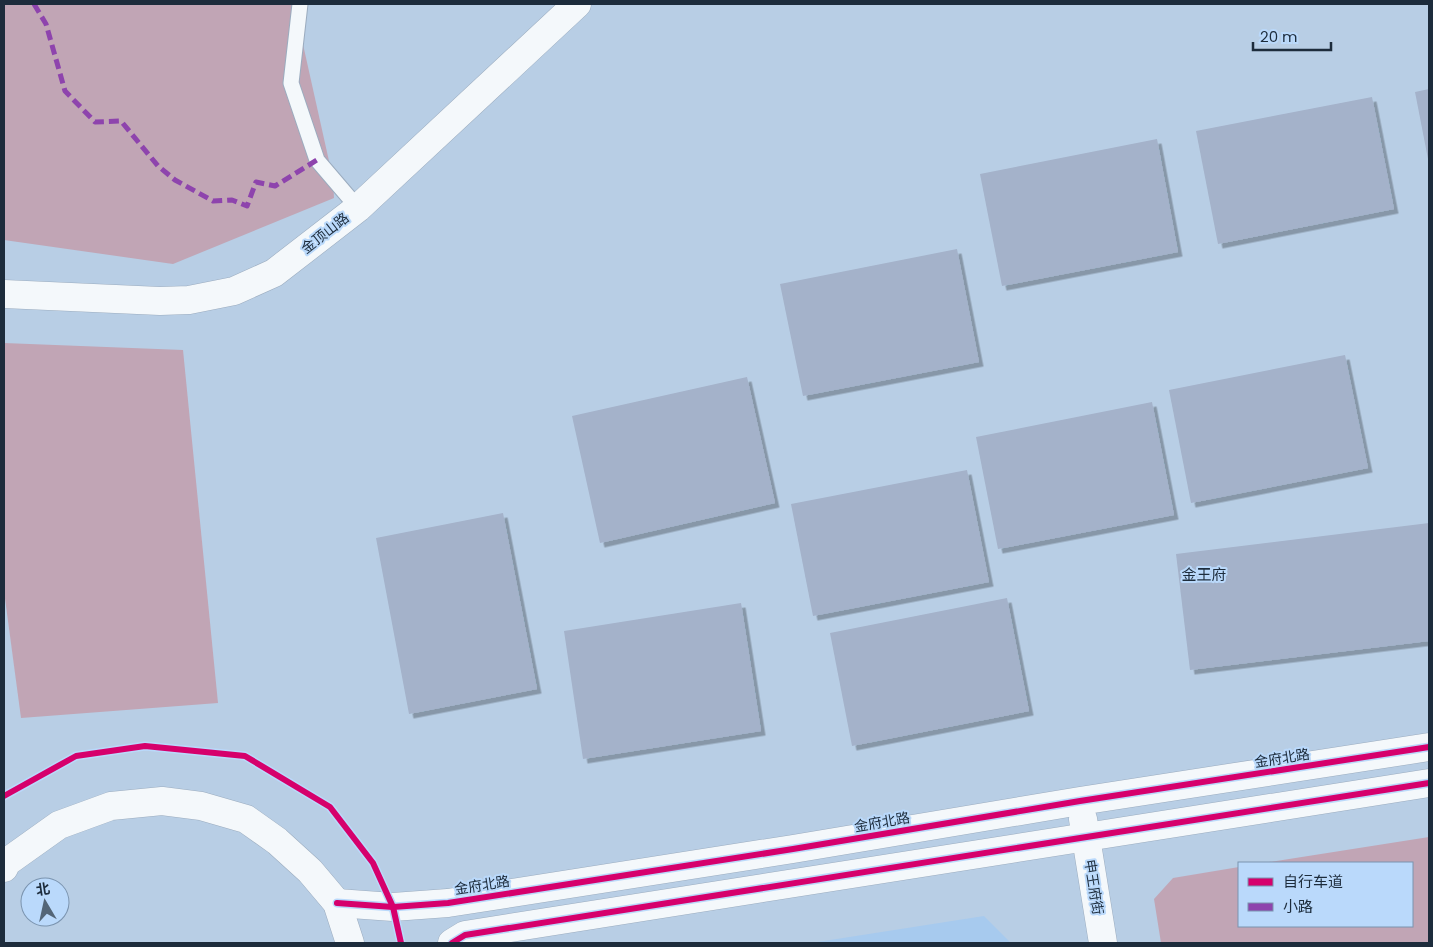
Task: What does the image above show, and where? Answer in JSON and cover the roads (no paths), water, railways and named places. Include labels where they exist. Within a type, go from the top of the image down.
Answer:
[{"type":"main road","name":"金顶山路","points":[[4,294],[160,301],[189,300],[234,291],[274,273],[358,208],[576,4]]},
{"type":"main road","name":"金府北路","points":[[337,903],[393,907],[448,903],[1429,746]]},
{"type":"main road","points":[[452,943],[465,935],[1086,836],[1429,784]]},
{"type":"main road","points":[[4,868],[7,862],[59,825],[111,806],[162,800],[201,806],[246,820],[277,841],[310,871],[337,903],[350,943]]},
{"type":"main road","name":"申王府街","points":[[1080,801],[1103,943]]},
{"type":"lane","points":[[300,4],[291,83],[317,160],[358,208]]},
{"type":"district","name":"金王府","points":[[1204,574]]}]
